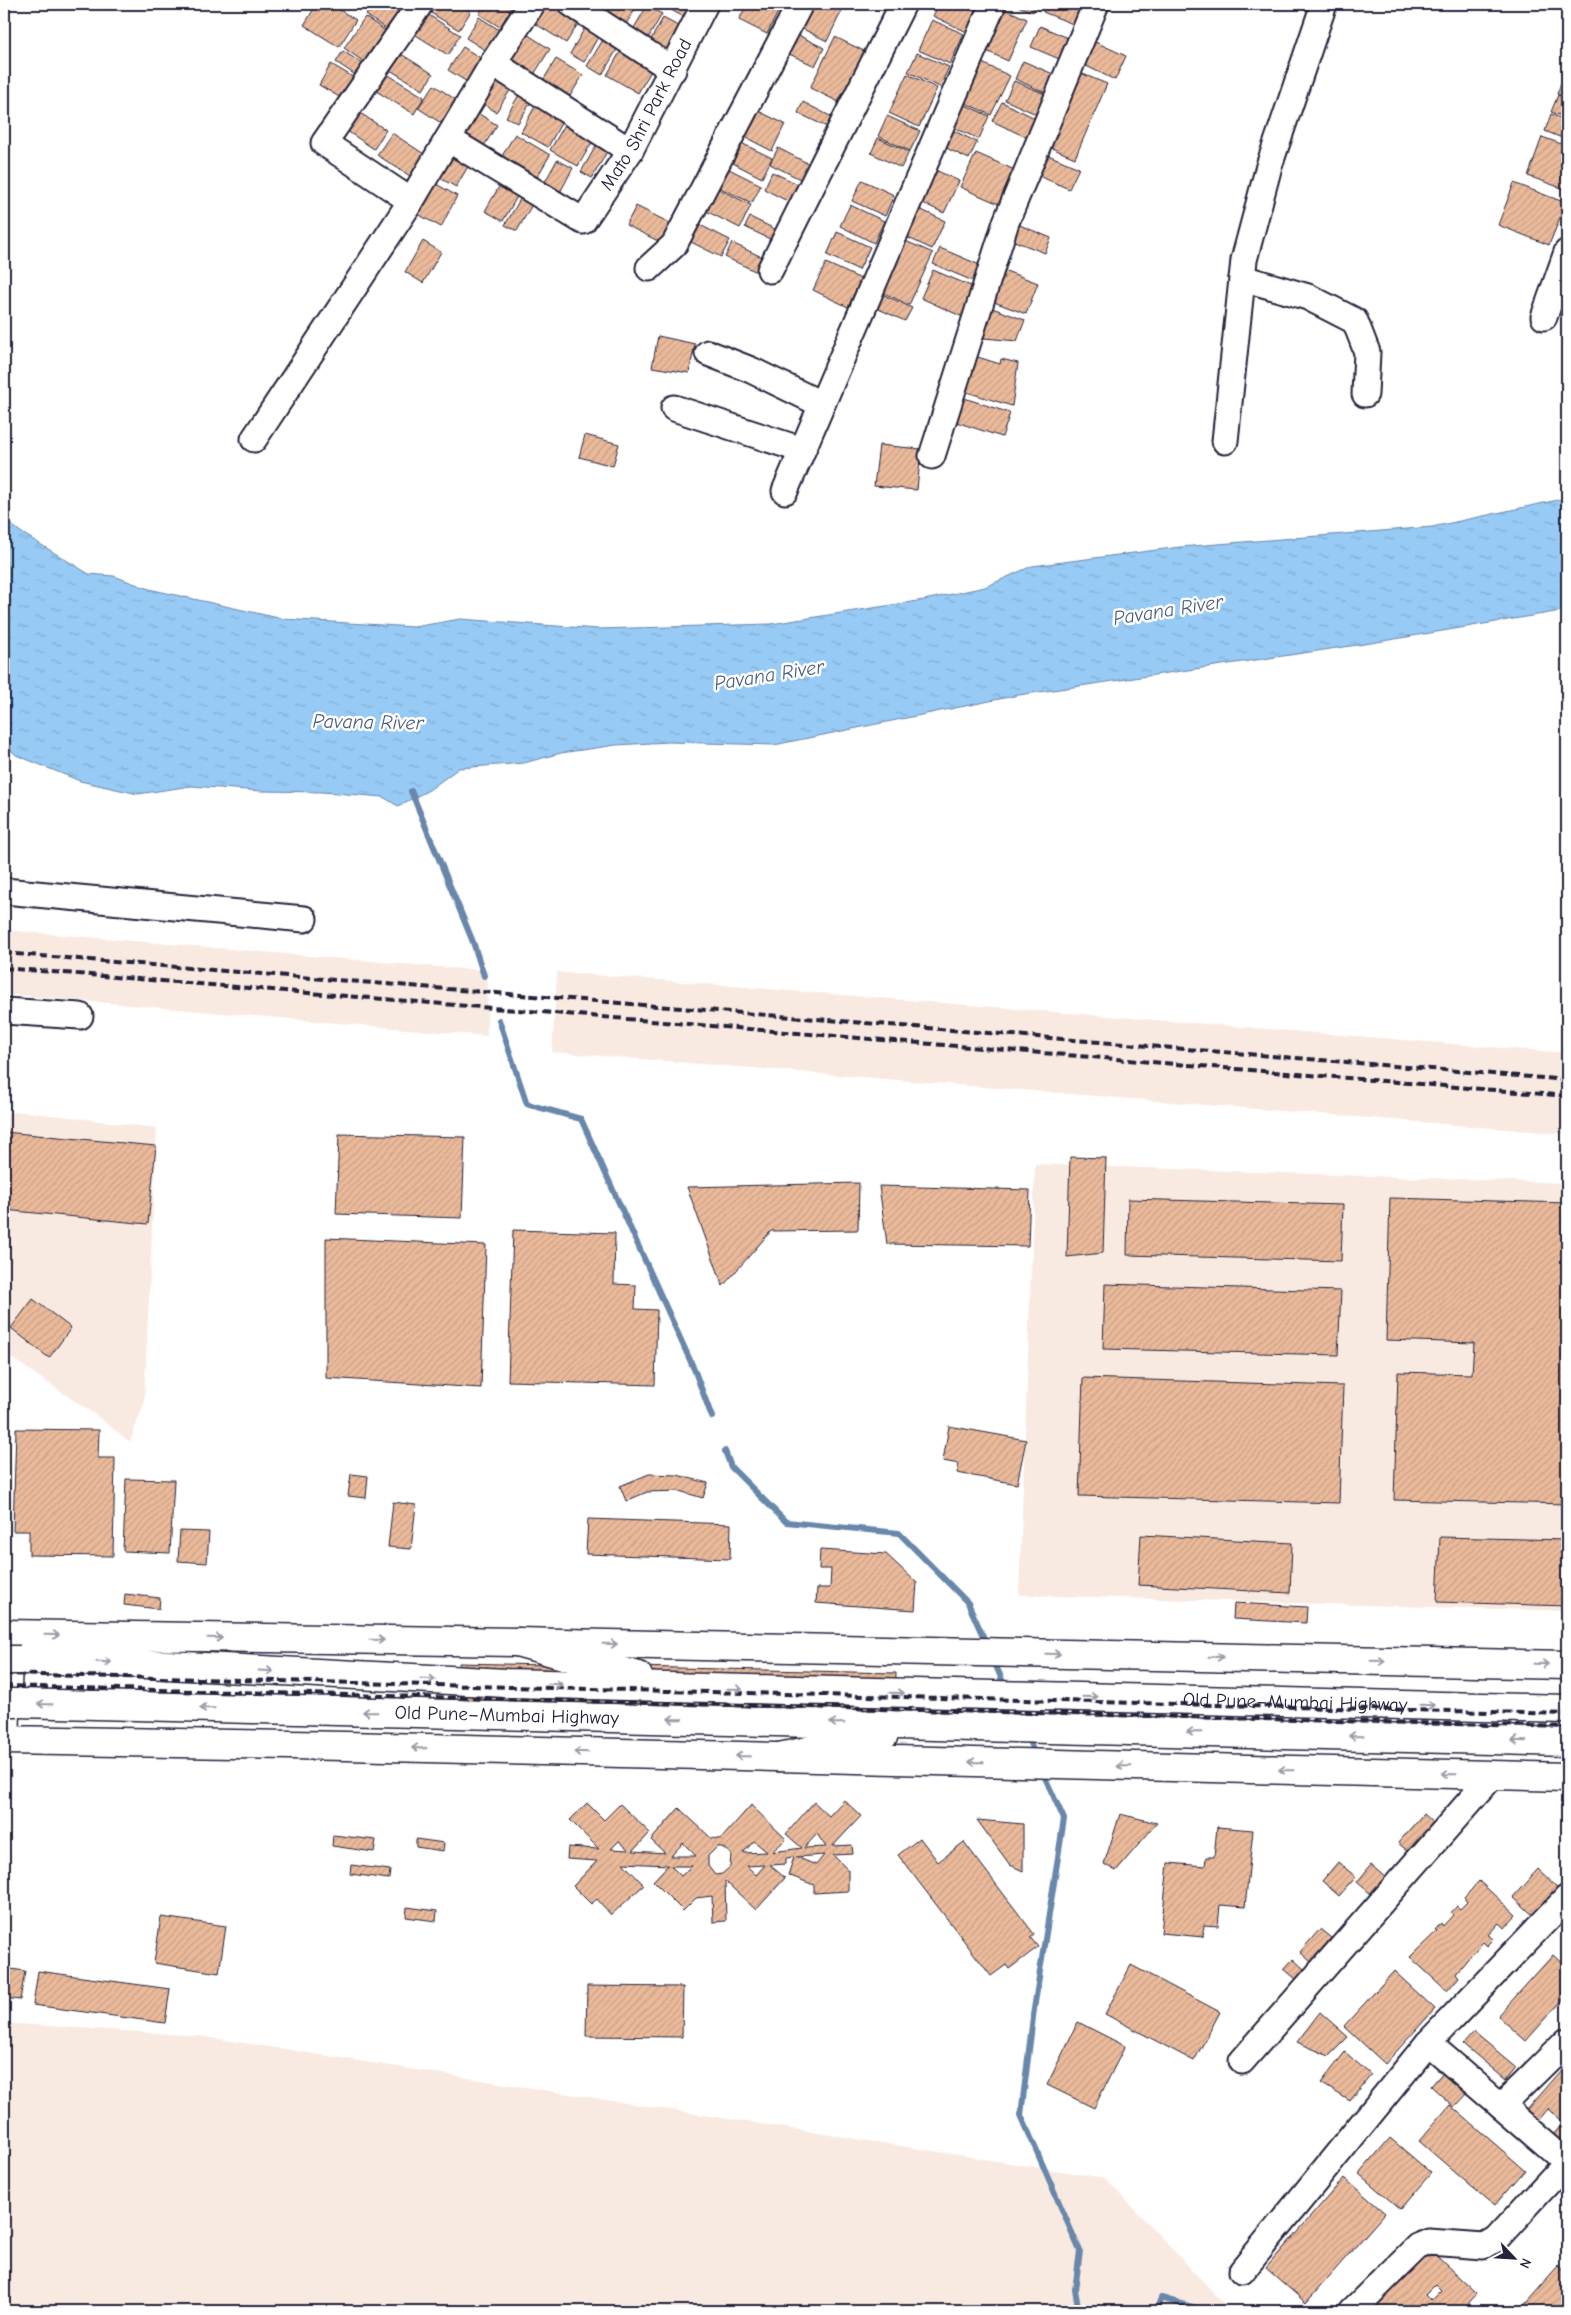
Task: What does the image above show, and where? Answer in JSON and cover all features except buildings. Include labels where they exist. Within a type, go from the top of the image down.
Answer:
[{"type":"main road","points":[[516,1642],[677,1688]]},
{"type":"main road","points":[[1567,1665],[516,1642],[9,1647],[4,1740],[1567,1777]]},
{"type":"main road","name":"Old Pune–Mumbai Highway","points":[[9,1647],[109,1662],[506,1683],[1563,1708]]},
{"type":"main road","name":"Old Pune–Mumbai Highway","points":[[11,1703],[1567,1742]]},
{"type":"main road","points":[[779,1757],[927,1726]]},
{"type":"street","points":[[411,201],[324,143],[420,4]]},
{"type":"street","points":[[254,438],[411,201],[493,63],[532,4]]},
{"type":"street","points":[[572,4],[672,70]]},
{"type":"street","name":"Mato Shri Park Road","points":[[448,139],[583,221],[630,151],[705,4]]},
{"type":"street","points":[[649,268],[674,245],[800,4]]},
{"type":"street","points":[[770,270],[903,4]]},
{"type":"street","points":[[785,491],[993,4]]},
{"type":"street","points":[[932,456],[1006,222],[1096,4]]},
{"type":"street","points":[[1224,441],[1244,260],[1269,166],[1324,4]]},
{"type":"street","points":[[493,63],[630,151]]},
{"type":"street","points":[[1544,317],[1567,252]]},
{"type":"street","points":[[1242,278],[1308,297],[1355,321],[1367,352],[1366,394]]},
{"type":"street","points":[[708,353],[751,370],[821,404]]},
{"type":"street","points":[[674,408],[802,450]]},
{"type":"street","points":[[4,891],[304,919]]},
{"type":"street","points":[[4,1012],[80,1016]]},
{"type":"street","points":[[1242,2061],[1493,1776]]},
{"type":"street","points":[[1242,2271],[1428,2043],[1567,1898]]},
{"type":"street","points":[[1501,2106],[1567,2041]]},
{"type":"street","points":[[1352,2311],[1417,2247],[1429,2242],[1484,2246],[1496,2239],[1567,2163],[1428,2043]]},
{"type":"shaded area","points":[[4,930],[488,971],[487,1036],[4,994]]},
{"type":"shaded area","points":[[557,972],[1567,1053],[1567,1134],[552,1052]]},
{"type":"shaded area","points":[[4,1112],[28,1112],[157,1128],[144,1403],[130,1442],[97,1416],[4,1353]]},
{"type":"shaded area","points":[[1035,1164],[1567,1183],[1567,1611],[1019,1595]]},
{"type":"shaded area","points":[[4,2023],[200,2036],[1105,2178],[1231,2311],[4,2311]]},
{"type":"water","name":"Pavana River","points":[[1567,498],[1567,610],[1371,643],[1019,695],[774,745],[669,742],[616,745],[561,753],[524,763],[459,768],[429,790],[398,806],[383,797],[322,792],[262,791],[191,786],[138,794],[80,781],[16,755],[4,744],[4,519],[22,533],[89,574],[114,576],[149,589],[283,619],[414,627],[460,619],[598,629],[771,624],[924,600],[985,587],[1032,566],[1180,547],[1432,527]]},
{"type":"waterway","points":[[411,791],[473,942],[484,976]]},
{"type":"waterway","points":[[499,1020],[527,1104],[581,1119],[694,1369],[712,1417]]},
{"type":"waterway","points":[[725,1451],[731,1467],[786,1522],[899,1533],[968,1603],[987,1645]]},
{"type":"waterway","points":[[993,1659],[1006,1689]]},
{"type":"waterway","points":[[1026,1734],[1036,1757]]},
{"type":"waterway","points":[[1042,1771],[1064,1819],[1034,2009],[1021,2115],[1080,2251],[1075,2290],[1079,2311]]},
{"type":"waterway","points":[[1156,2311],[1161,2298],[1206,2311]]},
{"type":"railway","points":[[4,953],[1567,1080]]},
{"type":"railway","points":[[4,968],[1567,1096]]},
{"type":"railway","points":[[4,1674],[1567,1714]]},
{"type":"railway","points":[[4,1686],[1567,1727]]}]
